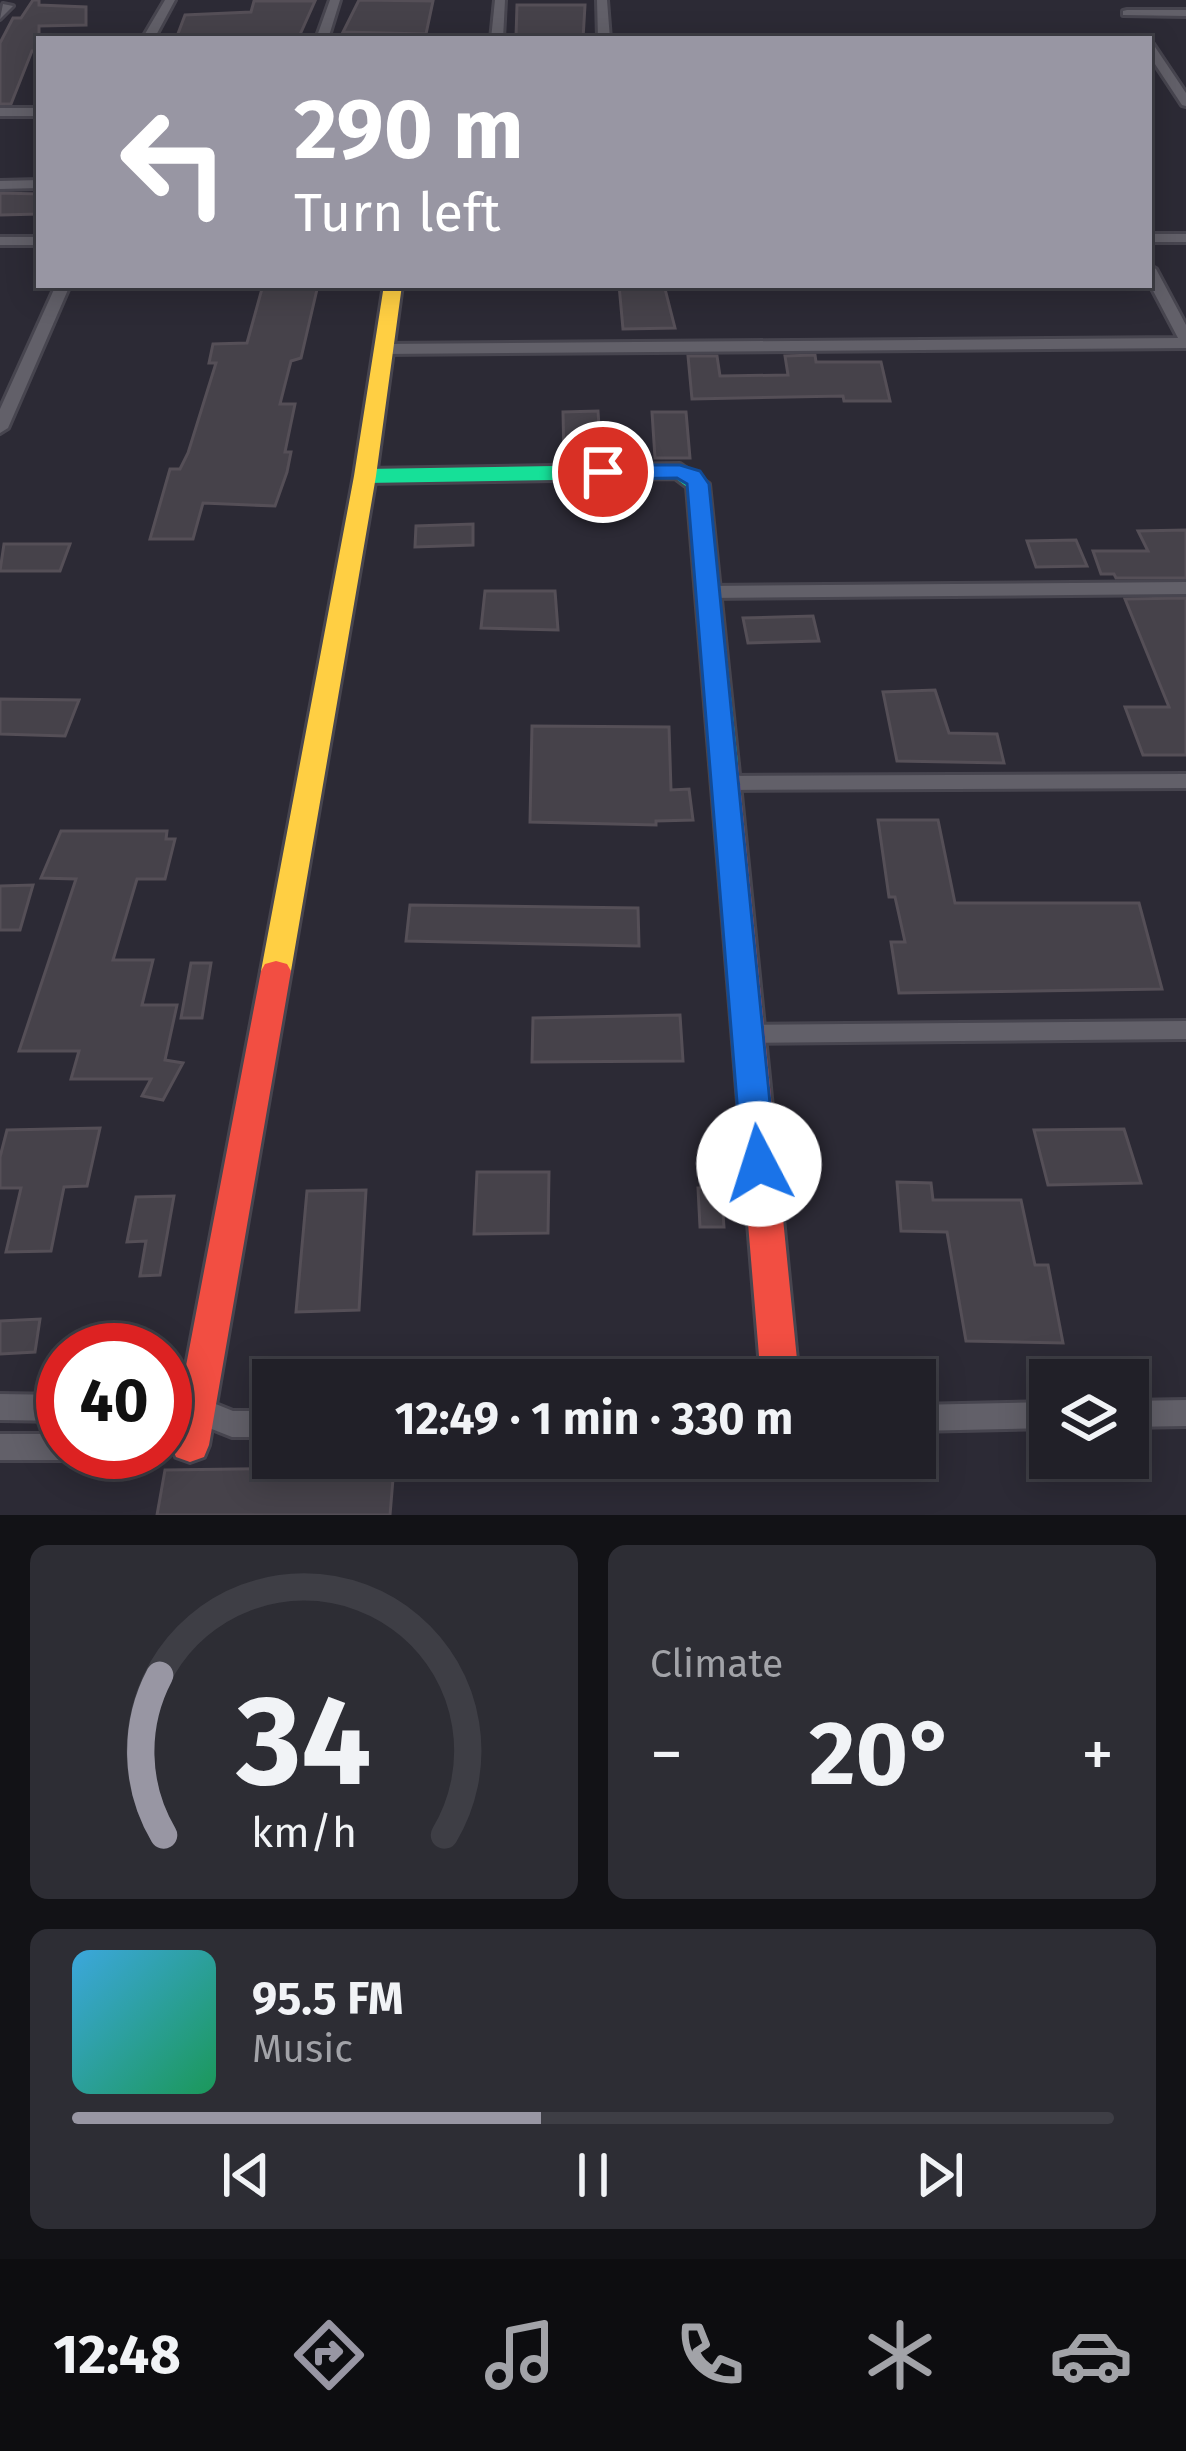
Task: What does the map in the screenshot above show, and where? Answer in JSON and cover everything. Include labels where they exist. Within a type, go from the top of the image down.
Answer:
[{"type":"street","points":[[150,36],[170,0]]},
{"type":"street","points":[[323,36],[335,0]]},
{"type":"street","points":[[497,36],[500,0]]},
{"type":"street","points":[[602,0],[604,36]]},
{"type":"street","points":[[1119,0],[1136,26]]},
{"type":"street","points":[[1127,13],[1186,13]]},
{"type":"street","points":[[1152,51],[1186,102]]},
{"type":"street","points":[[0,112],[36,112]]},
{"type":"street","points":[[0,185],[36,184]]},
{"type":"street","points":[[1152,238],[1186,238]]},
{"type":"street","points":[[0,241],[36,242]]},
{"type":"street","points":[[383,349],[1186,341],[1152,275]]},
{"type":"street","points":[[0,428],[62,288]]},
{"type":"street","points":[[192,1353],[365,476],[393,288]]},
{"type":"street","points":[[365,476],[680,471],[698,484],[778,1359]]},
{"type":"street","points":[[707,592],[1186,588]]},
{"type":"street","points":[[725,783],[1186,781]]},
{"type":"street","points":[[747,1034],[1186,1030]]},
{"type":"street","points":[[0,1407],[36,1408]]},
{"type":"street","points":[[192,1412],[232,1424],[252,1424]]},
{"type":"street","points":[[1149,1414],[1186,1413]]},
{"type":"street","points":[[936,1418],[1029,1415]]},
{"type":"street","points":[[192,1440],[232,1424]]},
{"type":"street","points":[[0,1447],[36,1447]]},
{"type":"building","points":[[33,0],[39,0],[39,5],[86,7],[86,25],[39,26],[36,51],[32,51],[11,104],[0,104],[0,43],[13,18],[21,18]]},
{"type":"building","points":[[359,0],[433,1],[426,34],[343,32]]},
{"type":"building","points":[[254,1],[315,1],[299,36],[177,36],[185,15],[251,12]]},
{"type":"building","points":[[517,5],[585,5],[583,36],[516,36]]},
{"type":"building","points":[[0,193],[36,194],[36,214],[0,215]]},
{"type":"building","points":[[262,288],[317,288],[301,358],[291,361],[280,404],[295,404],[285,452],[291,452],[275,506],[203,503],[193,539],[150,539],[170,469],[180,469],[188,453],[216,363],[209,363],[213,344],[247,343]]},
{"type":"building","points":[[619,288],[665,288],[675,328],[623,329]]},
{"type":"building","points":[[815,355],[816,362],[881,362],[890,401],[844,401],[843,396],[692,399],[688,356],[717,356],[720,376],[788,375],[785,356]]},
{"type":"building","points":[[598,411],[601,458],[564,458],[563,412]]},
{"type":"building","points":[[652,412],[686,412],[690,458],[655,458]]},
{"type":"building","points":[[473,524],[473,545],[415,547],[416,526]]},
{"type":"building","points":[[1186,530],[1186,578],[1101,574],[1093,551],[1148,551],[1138,531]]},
{"type":"building","points":[[1076,540],[1087,566],[1036,567],[1027,541]]},
{"type":"building","points":[[4,544],[70,544],[60,571],[0,571]]},
{"type":"building","points":[[485,591],[555,591],[558,630],[481,628]]},
{"type":"building","points":[[1186,598],[1186,755],[1143,755],[1125,707],[1169,707],[1125,599]]},
{"type":"building","points":[[813,616],[819,641],[748,643],[743,618]]},
{"type":"building","points":[[935,690],[949,733],[997,734],[1004,763],[897,761],[883,692]]},
{"type":"building","points":[[0,699],[79,700],[65,736],[0,734]]},
{"type":"building","points":[[532,726],[669,727],[671,790],[689,789],[693,820],[656,821],[656,825],[530,822]]},
{"type":"building","points":[[878,820],[938,820],[955,903],[1139,903],[1162,989],[899,993],[891,942],[905,942],[895,897],[889,897]]},
{"type":"building","points":[[61,831],[167,831],[166,839],[175,839],[165,879],[137,879],[113,960],[153,960],[142,1005],[177,1005],[165,1060],[183,1063],[163,1100],[142,1096],[151,1079],[71,1079],[79,1051],[19,1051],[76,879],[41,878]]},
{"type":"building","points":[[33,885],[20,930],[0,930],[0,886]]},
{"type":"building","points":[[410,905],[638,908],[639,946],[406,941]]},
{"type":"building","points":[[191,963],[211,963],[202,1018],[181,1018]]},
{"type":"building","points":[[680,1015],[683,1061],[532,1062],[533,1018]]},
{"type":"building","points":[[100,1128],[87,1186],[64,1187],[51,1251],[6,1252],[21,1188],[0,1188],[0,1157],[7,1130]]},
{"type":"building","points":[[1124,1129],[1141,1183],[1048,1185],[1034,1130]]},
{"type":"building","points":[[477,1172],[549,1172],[548,1233],[474,1234]]},
{"type":"building","points":[[897,1182],[931,1183],[933,1200],[1021,1200],[1035,1265],[1048,1265],[1063,1343],[966,1341],[947,1232],[901,1231]]},
{"type":"building","points":[[698,1188],[721,1188],[724,1227],[700,1227]]},
{"type":"building","points":[[366,1190],[359,1310],[296,1312],[307,1191]]},
{"type":"building","points":[[174,1196],[160,1275],[140,1276],[146,1241],[127,1242],[136,1197]]},
{"type":"building","points":[[40,1319],[35,1352],[0,1354],[0,1321]]},
{"type":"building","points":[[252,1469],[252,1479],[393,1479],[390,1515],[157,1515],[163,1479],[192,1479],[192,1470]]},
{"type":"traffic: fast","points":[[365,476],[680,471],[698,484],[724,764]]},
{"type":"traffic: slow","points":[[276,971],[365,476],[393,288]]},
{"type":"traffic: jam","points":[[724,764],[778,1359]]},
{"type":"traffic: jam","points":[[192,1434],[276,971]]},
{"type":"route","points":[[603,472],[680,471],[698,484],[759,1164]]}]
